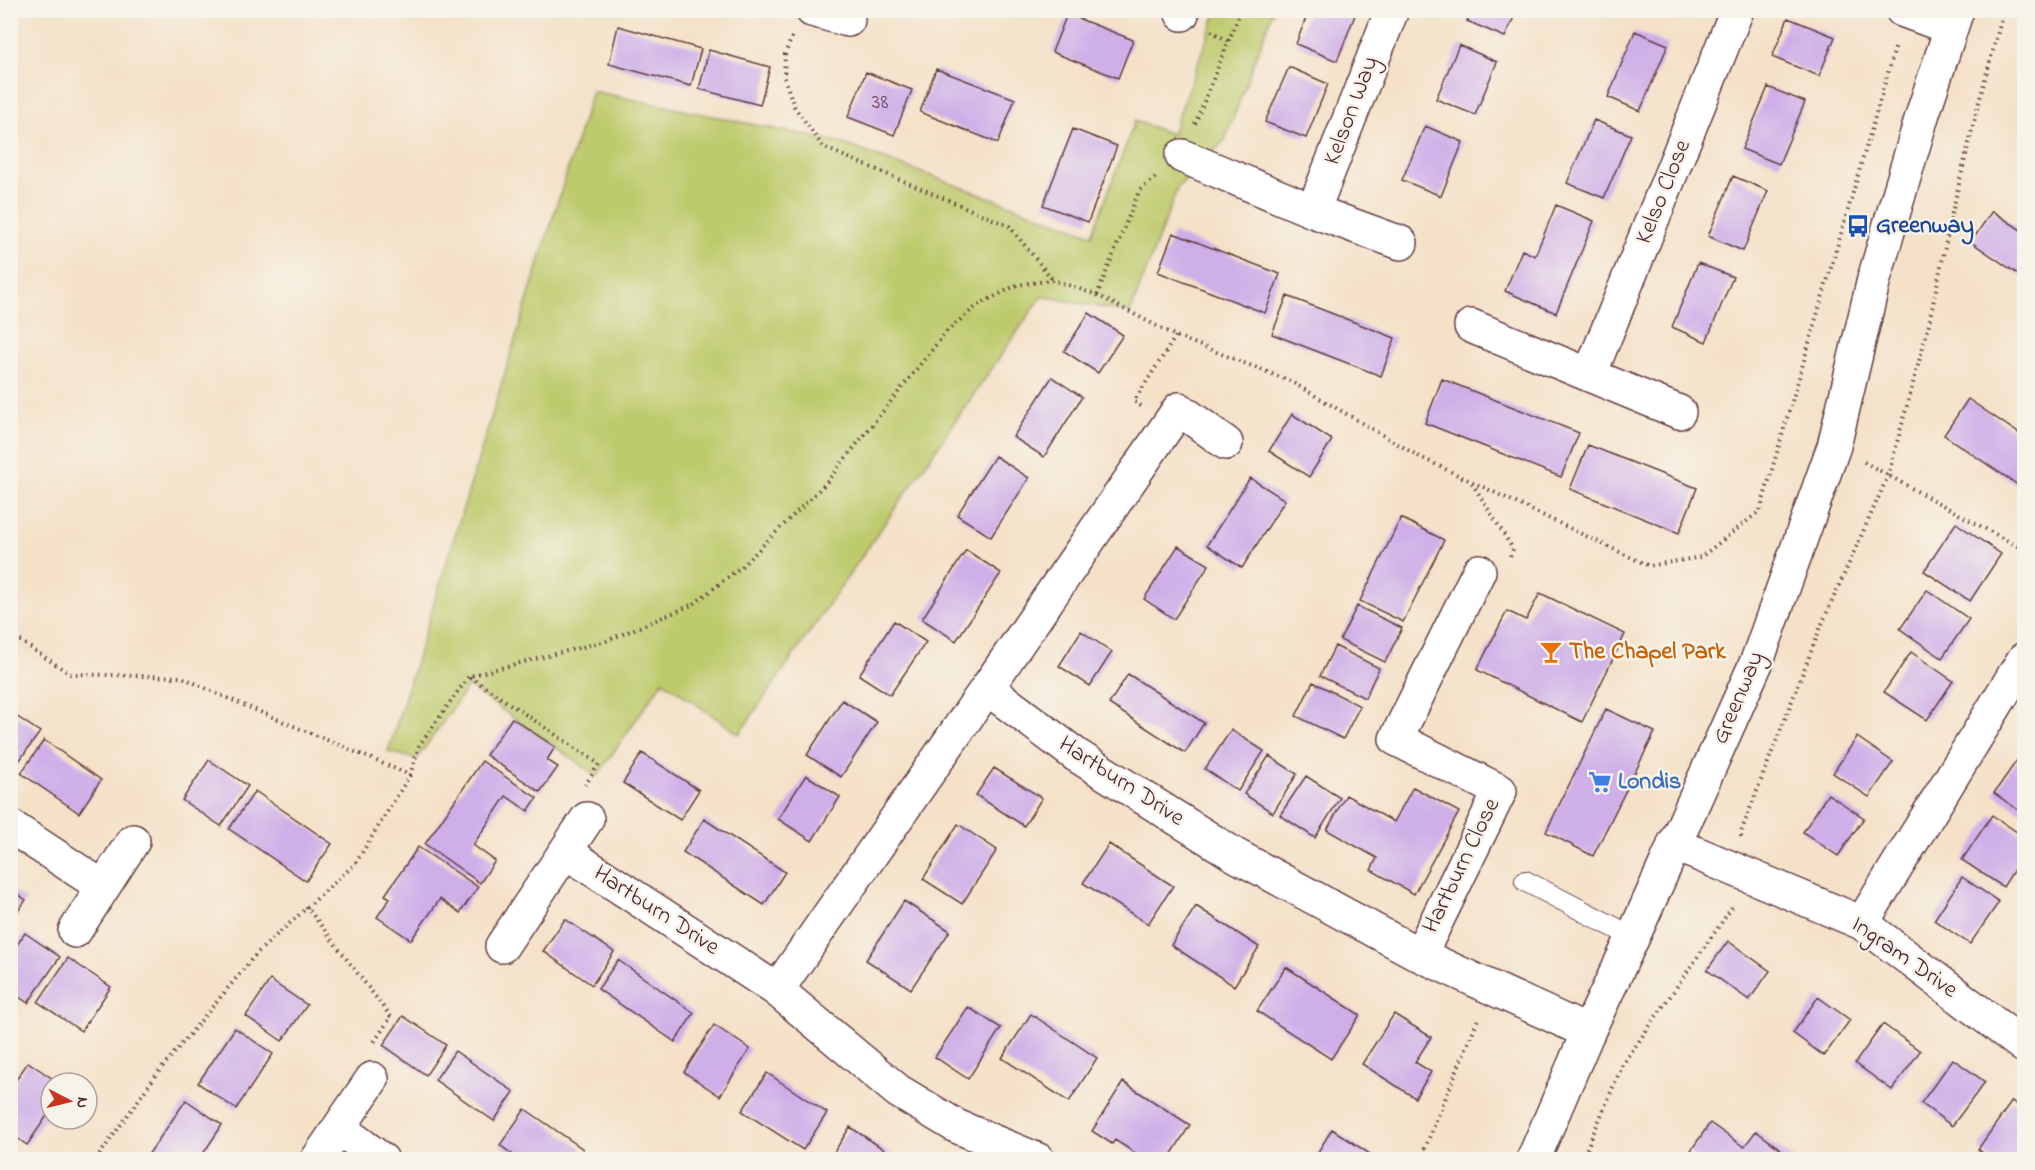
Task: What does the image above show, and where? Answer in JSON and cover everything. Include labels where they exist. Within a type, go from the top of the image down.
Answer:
[{"type":"street","name":"Kelson Way","points":[[1313,211],[1392,10]]},
{"type":"street","name":"Kelso Close","points":[[1590,374],[1737,10]]},
{"type":"street","points":[[1902,10],[1954,19]]},
{"type":"street","name":"Greenway","points":[[1533,1160],[1588,1032],[1757,661],[1834,446],[1874,279],[1923,113],[1954,19]]},
{"type":"street","points":[[802,21],[848,20]]},
{"type":"street","points":[[1182,156],[1313,211],[1401,243]]},
{"type":"street","points":[[1471,326],[1679,412]]},
{"type":"street","points":[[777,990],[1179,409],[1227,443]]},
{"type":"street","name":"Hartburn Close","points":[[1420,955],[1500,791],[1396,739],[1479,571]]},
{"type":"street","points":[[1862,923],[2025,659]]},
{"type":"street","name":"Hartburn Drive","points":[[987,688],[1076,755],[1235,855],[1420,955],[1588,1032]]},
{"type":"street","points":[[502,946],[587,819]]},
{"type":"street","points":[[10,826],[104,887]]},
{"type":"street","points":[[75,931],[133,842]]},
{"type":"street","name":"Ingram Drive","points":[[1674,844],[1862,923],[2025,1046]]},
{"type":"street","name":"Hartburn Drive","points":[[566,852],[777,990],[898,1091],[956,1126],[1038,1160]]},
{"type":"street","points":[[317,1160],[339,1128],[369,1067]]},
{"type":"street","points":[[339,1128],[382,1160]]},
{"type":"lane","points":[[1525,881],[1633,937]]},
{"type":"path","points":[[96,1160],[156,1075],[256,952],[355,864],[410,775],[419,746],[469,676],[606,641],[694,604],[742,566],[825,484],[947,332],[978,305],[1017,285],[1053,280],[1097,295],[1139,191],[1182,156],[1241,10]]},
{"type":"path","points":[[1582,1160],[1623,1064],[1745,889],[1741,832],[1821,626],[1888,476],[1928,328],[1952,213],[2004,10]]},
{"type":"path","points":[[802,21],[785,54],[784,77],[794,106],[824,147],[1009,226],[1053,280]]},
{"type":"path","points":[[1834,446],[2025,550]]},
{"type":"path","points":[[1472,482],[1513,549],[1502,574],[1479,571]]},
{"type":"path","points":[[10,634],[70,674],[182,677],[410,775]]},
{"type":"path","points":[[469,676],[599,764],[570,807],[587,819]]},
{"type":"path","points":[[306,906],[391,1017],[369,1067]]},
{"type":"path","points":[[1420,1160],[1491,989]]},
{"type":"green space","points":[[1217,11],[1273,11],[1225,140],[1178,187],[1130,313],[1042,296],[739,734],[663,681],[597,776],[468,686],[417,759],[388,752],[592,91],[838,142],[1092,235],[1135,121],[1172,134]]},
{"type":"building","points":[[1309,10],[1357,10],[1337,61],[1296,44]]},
{"type":"building","points":[[1472,10],[1517,10],[1505,37],[1467,21]]},
{"type":"building","points":[[1067,14],[1133,40],[1118,78],[1052,52]]},
{"type":"building","points":[[1788,18],[1835,37],[1819,76],[1772,57]]},
{"type":"building","points":[[618,26],[701,49],[691,86],[609,64]]},
{"type":"building","points":[[1635,31],[1668,45],[1640,111],[1608,97]]},
{"type":"building","points":[[1459,45],[1497,62],[1475,115],[1436,99]]},
{"type":"building","points":[[709,50],[770,67],[760,105],[699,89]]},
{"type":"building","points":[[1289,67],[1328,84],[1306,138],[1265,122]]},
{"type":"building","points":[[936,69],[1015,99],[998,143],[920,112]]},
{"type":"building","points":[[866,72],[912,90],[894,135],[848,117]]},
{"type":"building","points":[[1768,87],[1805,102],[1779,164],[1742,149]]},
{"type":"building","points":[[1594,120],[1631,135],[1604,198],[1567,183]]},
{"type":"building","points":[[1425,126],[1463,142],[1441,196],[1402,180]]},
{"type":"building","points":[[1073,129],[1117,146],[1088,222],[1043,205]]},
{"type":"building","points":[[1733,176],[1768,191],[1743,251],[1708,236]]},
{"type":"building","points":[[1556,205],[1594,221],[1556,313],[1505,291],[1522,250],[1535,256]]},
{"type":"building","points":[[1992,211],[2024,232],[2024,278],[1971,242]]},
{"type":"building","points":[[1173,233],[1280,274],[1265,313],[1158,272]]},
{"type":"building","points":[[1698,263],[1733,277],[1706,342],[1672,327]]},
{"type":"building","points":[[1287,296],[1395,338],[1381,376],[1272,334]]},
{"type":"building","points":[[1089,313],[1123,335],[1098,373],[1064,351]]},
{"type":"building","points":[[1052,377],[1082,397],[1044,457],[1013,437]]},
{"type":"building","points":[[1442,379],[1579,433],[1561,477],[1425,423]]},
{"type":"building","points":[[1968,399],[2024,437],[2024,489],[1944,435]]},
{"type":"building","points":[[1292,414],[1332,440],[1309,477],[1269,451]]},
{"type":"building","points":[[1588,445],[1697,488],[1679,533],[1570,489]]},
{"type":"building","points":[[995,456],[1029,478],[991,537],[957,515]]},
{"type":"building","points":[[1250,478],[1285,500],[1242,568],[1207,545]]},
{"type":"building","points":[[1401,518],[1444,540],[1403,622],[1360,601]]},
{"type":"building","points":[[1956,523],[2001,554],[1970,601],[1924,571]]},
{"type":"building","points":[[1178,546],[1209,565],[1174,619],[1144,599]]},
{"type":"building","points":[[966,550],[1001,573],[956,641],[922,619]]},
{"type":"building","points":[[1927,590],[1969,619],[1942,658],[1900,629]]},
{"type":"building","name":"The Chapel Park","points":[[1540,593],[1625,634],[1582,722],[1477,670],[1507,611],[1526,620]]},
{"type":"building","points":[[1357,606],[1402,628],[1385,662],[1340,640]]},
{"type":"building","points":[[894,621],[926,642],[890,695],[859,675]]},
{"type":"building","points":[[1081,631],[1112,652],[1090,686],[1059,666]]},
{"type":"building","points":[[1335,646],[1379,668],[1365,698],[1320,676]]},
{"type":"building","points":[[1911,652],[1953,681],[1927,720],[1884,692]]},
{"type":"building","points":[[1128,674],[1204,723],[1185,753],[1109,704]]},
{"type":"building","points":[[1313,682],[1360,706],[1343,739],[1296,716]]},
{"type":"building","points":[[842,700],[877,722],[841,777],[807,755]]},
{"type":"building","name":"Londis","points":[[1606,709],[1655,732],[1593,856],[1546,832]]},
{"type":"building","points":[[10,712],[40,732],[17,764],[10,759]]},
{"type":"building","points":[[512,718],[555,747],[547,760],[558,767],[540,792],[486,755]]},
{"type":"building","points":[[1231,730],[1264,751],[1238,791],[1205,769]]},
{"type":"building","points":[[1857,737],[1893,762],[1869,797],[1833,773]]},
{"type":"building","points":[[44,740],[101,780],[79,813],[21,773]]},
{"type":"building","points":[[642,753],[699,790],[680,820],[623,783]]},
{"type":"building","points":[[1269,756],[1297,774],[1273,813],[1244,794]]},
{"type":"building","points":[[209,760],[248,786],[221,826],[182,800]]},
{"type":"building","points":[[2017,760],[2024,766],[2024,814],[1994,793]]},
{"type":"building","points":[[482,761],[537,798],[528,811],[506,796],[473,845],[495,861],[480,883],[425,844]]},
{"type":"building","points":[[994,768],[1042,798],[1024,826],[976,795]]},
{"type":"building","points":[[806,775],[840,797],[812,841],[778,819]]},
{"type":"building","points":[[1306,776],[1340,798],[1315,838],[1280,815]]},
{"type":"building","points":[[1413,787],[1459,812],[1414,894],[1371,870],[1377,858],[1327,830],[1346,795],[1394,822]]},
{"type":"building","points":[[255,791],[332,844],[306,881],[229,829]]},
{"type":"building","points":[[1828,794],[1864,818],[1838,856],[1803,832]]},
{"type":"building","points":[[1992,815],[2024,837],[2024,854],[2003,887],[1962,860]]},
{"type":"building","points":[[704,819],[785,872],[764,905],[683,852]]},
{"type":"building","points":[[958,824],[997,850],[962,904],[923,879]]},
{"type":"building","points":[[1109,844],[1173,886],[1148,924],[1083,883]]},
{"type":"building","points":[[418,847],[478,887],[460,913],[440,899],[411,940],[377,917],[390,898],[385,895]]},
{"type":"building","points":[[1962,877],[1999,902],[1970,944],[1934,920]]},
{"type":"building","points":[[10,889],[26,900],[10,922]]},
{"type":"building","points":[[904,901],[950,931],[911,989],[866,960]]},
{"type":"building","points":[[1196,906],[1259,947],[1234,986],[1171,945]]},
{"type":"building","points":[[565,919],[614,952],[592,985],[543,951]]},
{"type":"building","points":[[25,933],[60,957],[28,1003],[10,991],[10,955]]},
{"type":"building","points":[[1728,941],[1770,971],[1749,1000],[1707,970]]},
{"type":"building","points":[[68,958],[111,987],[81,1031],[38,1002]]},
{"type":"building","points":[[618,960],[694,1013],[675,1042],[598,989]]},
{"type":"building","points":[[1286,967],[1360,1015],[1331,1059],[1257,1011]]},
{"type":"building","points":[[270,980],[307,1005],[282,1041],[246,1016]]},
{"type":"building","points":[[1818,997],[1850,1020],[1824,1056],[1793,1033]]},
{"type":"building","points":[[968,1007],[1001,1028],[968,1079],[935,1057]]},
{"type":"building","points":[[1031,1014],[1097,1058],[1069,1102],[1002,1058]]},
{"type":"building","points":[[1394,1014],[1431,1037],[1415,1062],[1431,1072],[1415,1098],[1362,1064]]},
{"type":"building","points":[[403,1016],[446,1045],[426,1075],[383,1045]]},
{"type":"building","points":[[1883,1024],[1920,1051],[1892,1090],[1855,1063]]},
{"type":"building","points":[[714,1025],[750,1049],[720,1096],[684,1072]]},
{"type":"building","points":[[235,1028],[273,1054],[236,1109],[198,1083]]},
{"type":"building","points":[[455,1051],[514,1092],[494,1121],[435,1080]]},
{"type":"building","points":[[1953,1059],[1985,1082],[1952,1126],[1921,1103]]},
{"type":"building","points":[[28,1062],[41,1071],[39,1071],[39,1128],[27,1145],[10,1133],[10,1089]]},
{"type":"building","points":[[767,1073],[827,1113],[803,1150],[742,1111]]},
{"type":"building","points":[[1123,1082],[1190,1125],[1168,1160],[1146,1160],[1115,1140],[1112,1144],[1092,1131]]},
{"type":"building","points":[[186,1100],[222,1125],[199,1160],[155,1160],[148,1155]]},
{"type":"building","points":[[2012,1101],[2024,1110],[2023,1160],[1992,1160],[1978,1149]]},
{"type":"building","points":[[525,1109],[583,1149],[576,1160],[520,1160],[500,1145]]},
{"type":"building","points":[[1710,1123],[1744,1147],[1756,1131],[1795,1160],[1698,1160],[1689,1153]]},
{"type":"building","points":[[850,1127],[900,1160],[829,1160]]},
{"type":"building","points":[[1332,1129],[1376,1158],[1375,1160],[1313,1160]]},
{"type":"place","name":"Greenway","points":[[1858,226]]},
{"type":"place","name":"The Chapel Park","points":[[1551,652]]},
{"type":"place","name":"Londis","points":[[1600,782]]}]
